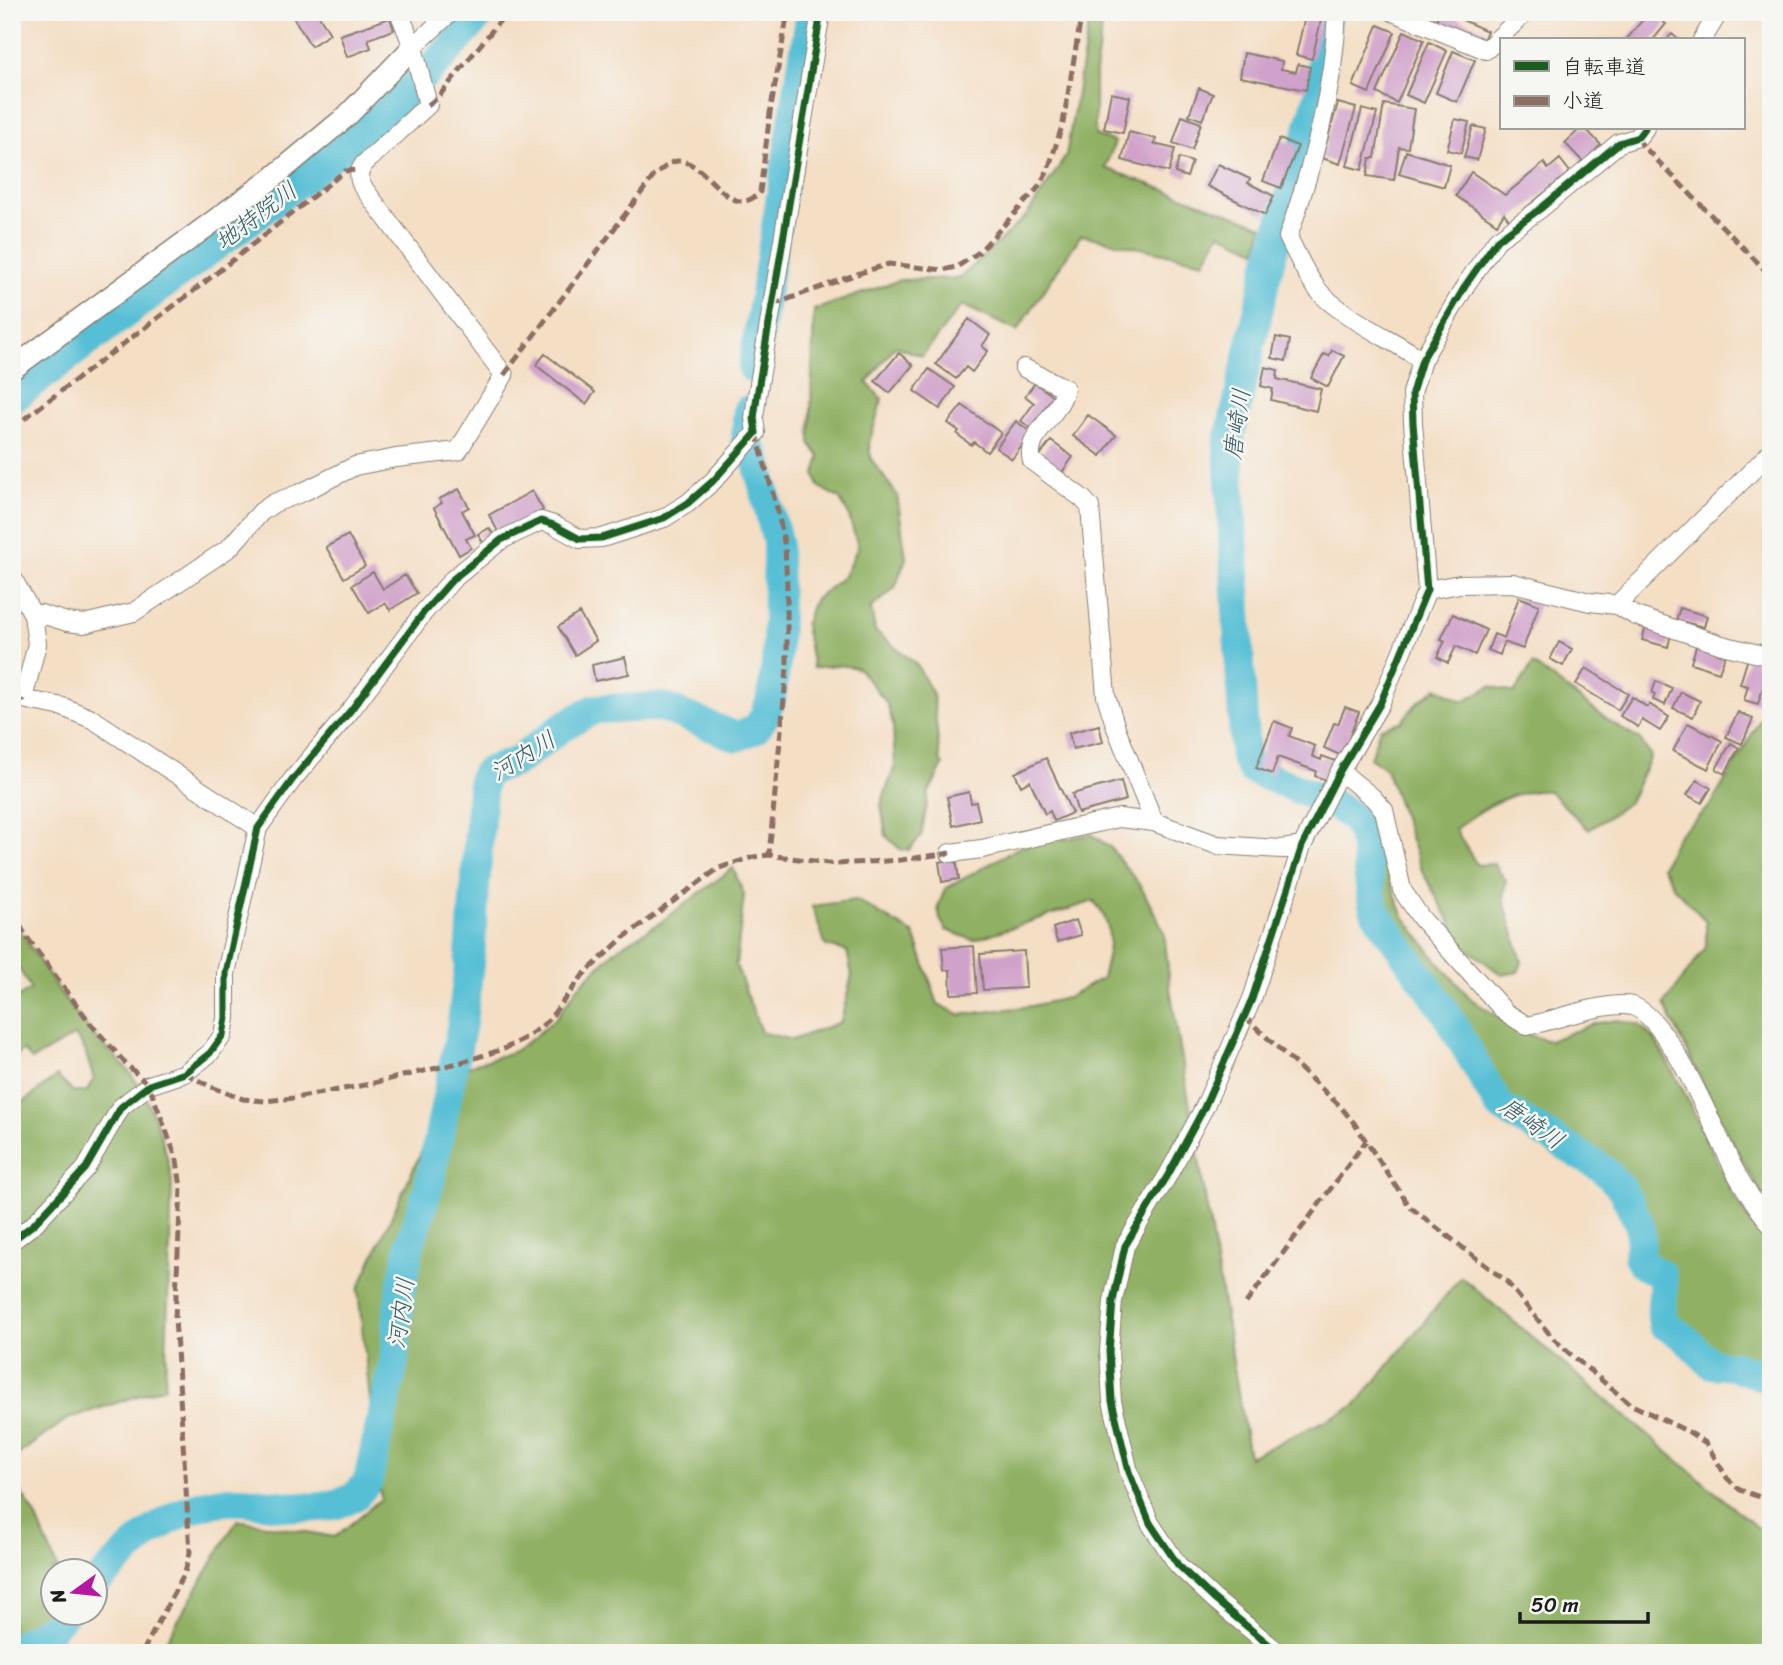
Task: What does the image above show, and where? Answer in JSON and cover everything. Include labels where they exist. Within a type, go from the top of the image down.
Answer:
[{"type":"street","points":[[33,615],[41,614],[85,624],[111,620],[134,612],[229,548],[261,512],[274,503],[355,466],[458,451],[504,375],[370,198],[358,178],[359,170],[364,164],[428,105],[413,47],[399,12]]},
{"type":"street","points":[[12,369],[270,180],[346,116],[451,12]]},
{"type":"street","points":[[12,1241],[34,1224],[86,1168],[121,1107],[149,1086],[185,1073],[210,1052],[223,1035],[226,1018],[226,973],[258,828],[293,779],[351,710],[424,612],[453,579],[501,540],[541,521],[580,539],[602,538],[664,517],[713,481],[756,433],[754,418],[757,396],[821,12]]},
{"type":"street","points":[[1337,12],[1325,117],[1288,237],[1319,292],[1422,360]]},
{"type":"street","points":[[1393,12],[1486,50],[1526,12]]},
{"type":"street","points":[[1703,38],[1719,12]]},
{"type":"street","points":[[1279,1653],[1178,1565],[1150,1523],[1129,1472],[1115,1413],[1109,1351],[1112,1301],[1125,1246],[1204,1108],[1252,999],[1302,846],[1340,771],[1380,704],[1427,590],[1412,393],[1422,360],[1466,284],[1497,240],[1541,209],[1619,144],[1639,137],[1644,130]]},
{"type":"street","points":[[1024,368],[1065,388],[1064,399],[1029,452],[1032,461],[1090,507],[1106,696],[1154,822]]},
{"type":"street","points":[[1617,605],[1771,452]]},
{"type":"street","points":[[12,576],[33,615],[37,643],[23,699],[63,707],[93,720],[258,828]]},
{"type":"street","points":[[1427,590],[1460,584],[1513,583],[1590,602],[1617,605],[1636,616],[1710,641],[1771,657]]},
{"type":"street","points":[[1340,771],[1384,810],[1402,890],[1421,918],[1506,1012],[1528,1026],[1607,1006],[1632,1006],[1650,1019],[1669,1039],[1736,1174],[1771,1225]]},
{"type":"street","points":[[950,853],[982,849],[1119,818],[1154,822],[1217,845],[1281,849],[1302,846]]},
{"type":"green space","points":[[1091,12],[1104,12],[1095,72],[1095,135],[1115,142],[1105,168],[1263,226],[1257,250],[1220,233],[1204,262],[1081,235],[1017,331],[962,305],[922,356],[895,346],[867,383],[882,399],[869,443],[871,459],[897,495],[906,558],[895,588],[871,608],[875,631],[916,664],[933,694],[940,760],[943,765],[929,792],[921,836],[909,850],[901,850],[886,836],[881,804],[895,766],[893,725],[887,703],[858,668],[838,665],[813,668],[805,625],[814,600],[844,576],[858,547],[848,513],[839,498],[819,487],[815,474],[820,457],[810,443],[814,310],[900,280],[960,278],[1027,215],[1066,156]]},
{"type":"green space","points":[[1533,664],[1612,723],[1640,740],[1651,756],[1629,802],[1589,830],[1549,791],[1511,796],[1455,829],[1477,865],[1494,864],[1506,881],[1503,898],[1522,962],[1518,972],[1502,975],[1464,946],[1422,871],[1386,769],[1370,758],[1380,728],[1401,722],[1418,702],[1437,688],[1463,701],[1491,686],[1514,693]]},
{"type":"green space","points":[[1771,712],[1771,1211],[1735,1148],[1664,1004],[1706,947],[1706,921],[1675,889],[1662,867],[1677,836],[1711,805],[1764,713]]},
{"type":"green space","points":[[1367,815],[1378,822],[1390,881],[1403,915],[1438,962],[1471,999],[1520,1032],[1549,1041],[1593,1024],[1618,1020],[1639,1025],[1654,1038],[1683,1090],[1733,1195],[1771,1253],[1771,1374],[1737,1362],[1720,1361],[1703,1351],[1669,1321],[1665,1309],[1670,1279],[1643,1256],[1646,1231],[1628,1191],[1606,1165],[1519,1116],[1500,1100],[1451,1012],[1383,915],[1362,824],[1362,818]]},
{"type":"green space","points":[[1091,834],[1110,847],[1141,887],[1164,931],[1170,988],[1249,1457],[1355,1406],[1461,1277],[1767,1536],[1771,1541],[1771,1653],[159,1653],[237,1520],[335,1537],[381,1499],[358,1290],[459,1069],[513,1052],[534,1037],[557,1017],[578,987],[618,948],[661,922],[733,868],[744,895],[736,965],[761,1032],[792,1040],[841,1022],[852,975],[847,951],[826,946],[812,906],[856,900],[914,934],[938,1004],[960,1015],[1032,1006],[1067,998],[1102,978],[1109,938],[1106,920],[1094,901],[973,940],[946,930],[938,907],[945,889],[1020,847]]},
{"type":"green space","points":[[12,916],[69,1005],[131,1073],[148,1103],[158,1129],[172,1181],[165,1387],[67,1419],[12,1459],[12,1106],[22,1103],[57,1076],[73,1092],[86,1092],[94,1080],[85,1050],[75,1035],[32,1060],[23,1050],[12,1061],[12,1001],[31,989],[12,957]]},
{"type":"green space","points":[[12,1478],[36,1516],[52,1556],[38,1556],[38,1626],[42,1626],[12,1642]]},
{"type":"building","points":[[290,12],[317,12],[330,34],[311,46]]},
{"type":"building","points":[[1306,12],[1323,12],[1312,59],[1296,55]]},
{"type":"building","points":[[1440,12],[1487,31],[1482,43],[1435,22]]},
{"type":"building","points":[[1649,12],[1666,24],[1655,38],[1628,38]]},
{"type":"building","points":[[390,18],[394,30],[368,39],[371,48],[347,57],[340,35]]},
{"type":"building","points":[[1378,25],[1395,32],[1369,93],[1353,86]]},
{"type":"building","points":[[1404,31],[1424,40],[1397,103],[1377,93]]},
{"type":"building","points":[[1429,42],[1447,51],[1424,103],[1406,95]]},
{"type":"building","points":[[1453,51],[1475,60],[1457,102],[1436,93]]},
{"type":"building","points":[[1244,53],[1282,61],[1281,69],[1296,72],[1298,64],[1310,67],[1306,90],[1240,77]]},
{"type":"building","points":[[1199,88],[1213,94],[1202,120],[1189,115]]},
{"type":"building","points":[[1111,93],[1130,97],[1123,133],[1104,129]]},
{"type":"building","points":[[1338,103],[1356,108],[1340,164],[1322,158]]},
{"type":"building","points":[[1384,104],[1414,109],[1408,148],[1399,147],[1394,180],[1367,176],[1370,158],[1375,158]]},
{"type":"building","points":[[1362,109],[1377,113],[1362,170],[1347,166]]},
{"type":"building","points":[[1182,116],[1201,123],[1192,150],[1173,143]]},
{"type":"building","points":[[1455,119],[1469,122],[1461,153],[1447,150]]},
{"type":"building","points":[[1473,126],[1486,129],[1477,160],[1464,157]]},
{"type":"building","points":[[1579,130],[1587,130],[1601,145],[1583,162],[1565,143]]},
{"type":"building","points":[[1129,132],[1156,139],[1154,144],[1175,149],[1169,172],[1122,160]]},
{"type":"building","points":[[1279,139],[1298,146],[1281,188],[1263,181]]},
{"type":"building","points":[[1406,151],[1450,165],[1444,187],[1399,174]]},
{"type":"building","points":[[1179,158],[1192,162],[1187,177],[1175,173]]},
{"type":"building","points":[[1560,159],[1570,172],[1510,221],[1504,213],[1497,224],[1456,196],[1471,172],[1505,195],[1544,163],[1548,169]]},
{"type":"building","points":[[1218,164],[1250,179],[1248,183],[1274,196],[1265,215],[1207,186]]},
{"type":"building","points":[[969,319],[990,335],[982,346],[988,351],[972,372],[966,367],[956,379],[936,364]]},
{"type":"building","points":[[1276,337],[1290,340],[1286,361],[1272,358]]},
{"type":"building","points":[[1332,350],[1344,356],[1328,387],[1311,378],[1324,354],[1329,356]]},
{"type":"building","points":[[899,353],[913,365],[890,393],[875,381]]},
{"type":"building","points":[[545,354],[595,392],[586,404],[536,365]]},
{"type":"building","points":[[1265,367],[1278,370],[1277,379],[1321,389],[1316,411],[1271,400],[1273,389],[1261,386]]},
{"type":"building","points":[[929,369],[955,387],[940,409],[914,391]]},
{"type":"building","points":[[1035,383],[1053,396],[1044,409],[1048,412],[1035,431],[1021,421],[1034,403],[1025,396]]},
{"type":"building","points":[[962,405],[1001,433],[987,452],[974,442],[971,445],[948,423]]},
{"type":"building","points":[[1088,415],[1116,435],[1101,456],[1073,436]]},
{"type":"building","points":[[1016,421],[1032,433],[1012,459],[996,448]]},
{"type":"building","points":[[1051,441],[1073,457],[1060,475],[1038,458]]},
{"type":"building","points":[[459,489],[469,507],[462,511],[475,535],[466,539],[471,548],[459,555],[434,508],[442,503],[439,499]]},
{"type":"building","points":[[532,491],[543,510],[500,535],[489,515]]},
{"type":"building","points":[[489,528],[496,539],[485,546],[478,534]]},
{"type":"building","points":[[348,535],[365,566],[344,578],[326,547]]},
{"type":"building","points":[[373,572],[383,589],[405,575],[417,593],[390,610],[385,603],[369,613],[352,585]]},
{"type":"building","points":[[1519,597],[1539,605],[1523,649],[1504,642],[1500,655],[1488,650],[1494,634],[1504,638]]},
{"type":"building","points":[[1680,608],[1707,616],[1704,627],[1676,620]]},
{"type":"building","points":[[579,613],[596,641],[575,655],[558,627]]},
{"type":"building","points":[[1453,614],[1486,630],[1475,655],[1456,646],[1448,663],[1437,657],[1445,641],[1441,639]]},
{"type":"building","points":[[1646,627],[1671,634],[1668,647],[1642,640]]},
{"type":"building","points":[[1559,642],[1572,649],[1563,666],[1550,659]]},
{"type":"building","points":[[1697,643],[1726,653],[1719,672],[1691,663]]},
{"type":"building","points":[[625,657],[629,674],[595,681],[592,665]]},
{"type":"building","points":[[1748,658],[1770,665],[1758,704],[1744,700],[1748,686],[1740,684]]},
{"type":"building","points":[[1586,668],[1628,694],[1618,710],[1576,684]]},
{"type":"building","points":[[1656,681],[1672,688],[1665,705],[1653,700]]},
{"type":"building","points":[[1681,692],[1700,701],[1693,717],[1673,708]]},
{"type":"building","points":[[1632,697],[1669,717],[1660,731],[1642,720],[1638,727],[1620,716]]},
{"type":"building","points":[[1345,707],[1359,712],[1342,756],[1324,748],[1334,723],[1338,724]]},
{"type":"building","points":[[1738,712],[1753,719],[1742,744],[1726,737]]},
{"type":"building","points":[[1274,721],[1292,728],[1289,736],[1315,746],[1312,756],[1336,761],[1329,781],[1315,776],[1316,771],[1278,757],[1272,774],[1256,768]]},
{"type":"building","points":[[1688,723],[1722,741],[1708,769],[1673,751]]},
{"type":"building","points":[[1099,725],[1103,742],[1073,749],[1069,733]]},
{"type":"building","points":[[1731,743],[1739,748],[1725,774],[1716,769]]},
{"type":"building","points":[[1046,758],[1072,813],[1054,821],[1050,811],[1045,814],[1030,781],[1021,786],[1015,773]]},
{"type":"building","points":[[1697,780],[1711,788],[1702,803],[1687,795]]},
{"type":"building","points":[[1121,781],[1126,800],[1078,813],[1072,794]]},
{"type":"building","points":[[969,792],[971,803],[976,802],[980,819],[953,826],[947,797]]},
{"type":"building","points":[[956,859],[959,879],[942,882],[939,862]]},
{"type":"building","points":[[1076,920],[1081,935],[1057,942],[1053,928]]},
{"type":"building","points":[[974,946],[977,993],[951,994],[950,970],[944,970],[942,948]]},
{"type":"building","points":[[1024,951],[1026,988],[983,990],[980,954]]},
{"type":"waterway","name":"地持院川","points":[[12,399],[337,153],[428,72],[482,12]]},
{"type":"waterway","name":"河内川","points":[[753,368],[811,12]]},
{"type":"waterway","name":"唐崎川","points":[[1319,798],[1252,770],[1245,758],[1228,445],[1268,268],[1319,95],[1327,12]]},
{"type":"waterway","name":"河内川","points":[[108,1572],[147,1535],[193,1508],[228,1501],[320,1507],[354,1497],[368,1481],[394,1362],[399,1301],[410,1244],[429,1186],[462,1023],[470,956],[483,777],[489,771],[516,762],[565,725],[595,709],[663,707],[737,737],[755,729],[763,719],[771,700],[776,664],[777,541],[756,458],[746,439],[748,410]]},
{"type":"waterway","name":"唐崎川","points":[[1331,803],[1352,817],[1361,833],[1376,913],[1445,1011],[1499,1106],[1603,1169],[1622,1189],[1640,1225],[1638,1256],[1643,1265],[1661,1274],[1663,1280],[1663,1324],[1685,1338],[1711,1364],[1734,1366],[1771,1379]]},
{"type":"waterway","name":"河内川","points":[[12,1650],[53,1626]]},
{"type":"marked path","points":[[428,105],[439,96],[507,12]]},
{"type":"marked path","points":[[504,375],[654,176],[668,165],[677,161],[688,163],[738,201],[749,200],[760,192],[770,113],[788,12]]},
{"type":"marked path","points":[[772,305],[889,264],[943,270],[957,267],[979,252],[1037,189],[1048,170],[1063,123],[1082,12]]},
{"type":"marked path","points":[[1638,137],[1642,145],[1771,276]]},
{"type":"marked path","points":[[12,428],[200,286],[345,171],[359,170]]},
{"type":"marked path","points":[[756,433],[778,512],[785,547],[787,586],[787,668],[769,855]]},
{"type":"marked path","points":[[12,730],[23,699]]},
{"type":"marked path","points":[[185,1073],[243,1099],[265,1101],[365,1085],[462,1062],[504,1049],[527,1037],[548,1021],[583,975],[623,938],[719,868],[769,855],[836,864],[901,860],[950,853]]},
{"type":"marked path","points":[[12,912],[26,936],[90,1023],[126,1064],[149,1085],[177,1160],[181,1188],[175,1318],[190,1552],[185,1572],[142,1653]]},
{"type":"marked path","points":[[1244,1016],[1340,1106],[1410,1207],[1506,1281],[1552,1337],[1630,1404],[1706,1443],[1727,1478],[1740,1490],[1771,1501]]},
{"type":"marked path","points":[[1246,1303],[1366,1141]]},
{"type":"cycle path","points":[[12,1241],[34,1224],[86,1168],[121,1107],[149,1085],[185,1073],[210,1053],[223,1035],[226,1018],[226,973],[258,828],[293,779],[351,710],[424,612],[453,579],[501,540],[541,521],[580,539],[602,538],[664,518],[688,503],[713,481],[756,433],[754,418],[757,396],[821,12]]},
{"type":"cycle path","points":[[1279,1653],[1178,1565],[1150,1523],[1129,1472],[1112,1401],[1109,1351],[1113,1301],[1125,1246],[1204,1108],[1252,999],[1302,846],[1340,771],[1380,704],[1427,590],[1412,393],[1422,360],[1467,283],[1497,240],[1540,209],[1619,143],[1638,137],[1643,130]]}]
